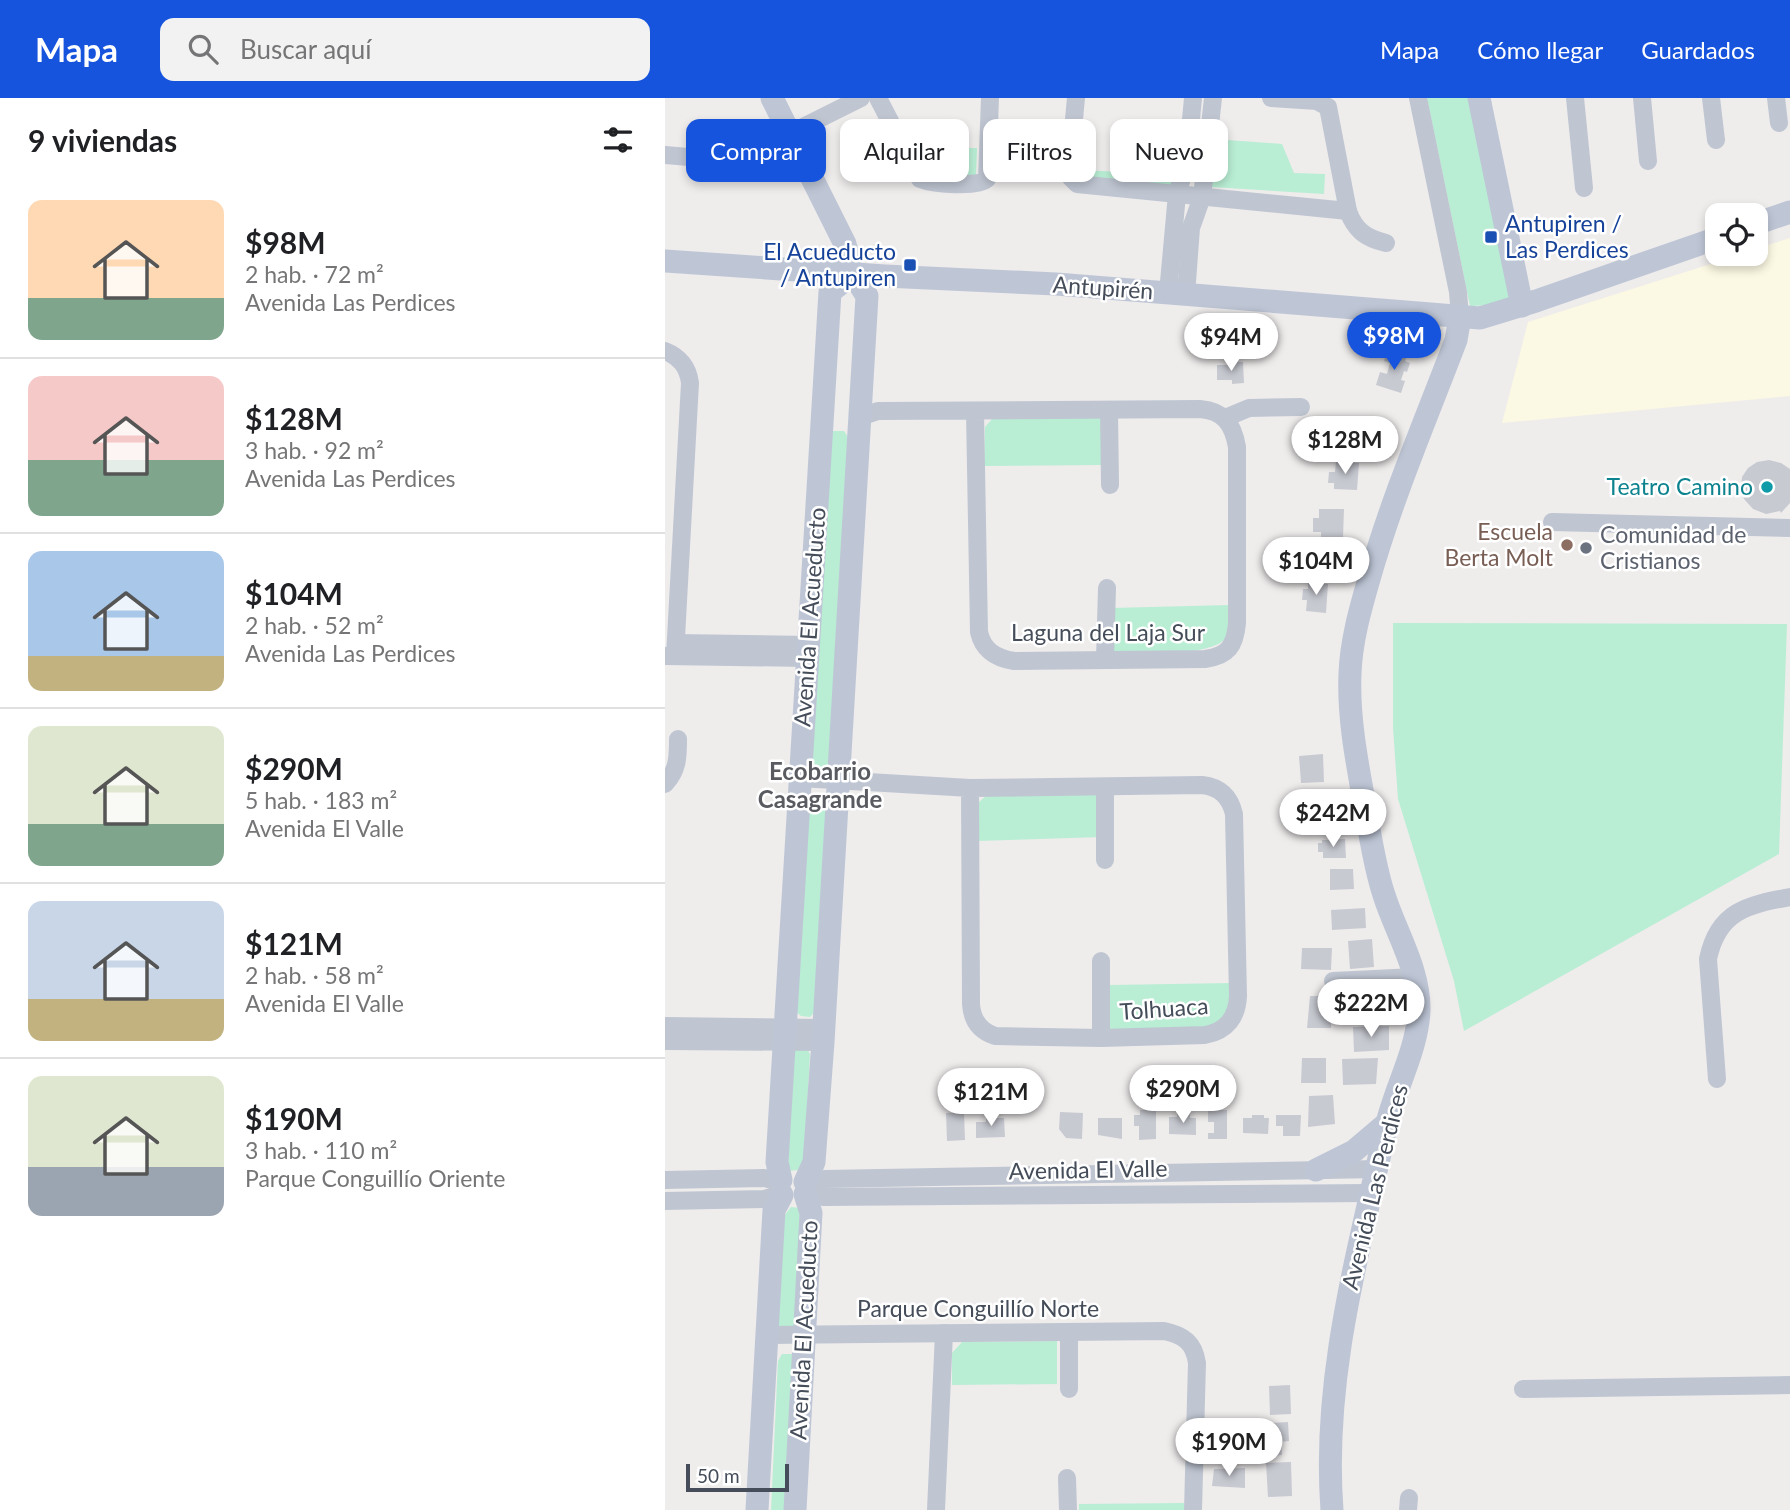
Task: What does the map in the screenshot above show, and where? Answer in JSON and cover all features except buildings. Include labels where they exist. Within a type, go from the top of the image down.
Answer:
[{"type":"street","name":"Avenida El Acueducto","points":[[772,98],[782,119]]},
{"type":"street","points":[[819,119],[861,98]]},
{"type":"street","points":[[878,98],[920,179],[967,185],[981,184],[987,179],[991,98]]},
{"type":"street","points":[[1076,98],[1069,172],[1080,185],[1348,211]]},
{"type":"street","points":[[1177,294],[1177,194],[1187,162],[1193,98]]},
{"type":"street","points":[[1177,294],[1191,229],[1202,197],[1213,98]]},
{"type":"street","points":[[1271,98],[1317,101],[1328,107],[1348,211],[1354,226],[1370,239],[1386,243]]},
{"type":"street","name":"Avenida Las Perdices","points":[[1332,1510],[1329,1463],[1335,1374],[1355,1266],[1387,1124],[1416,1030],[1419,1010],[1415,977],[1384,896],[1375,857],[1351,721],[1350,671],[1358,620],[1382,535],[1455,340],[1460,317],[1458,292],[1418,98]]},
{"type":"street","points":[[1479,98],[1523,306]]},
{"type":"street","points":[[1575,98],[1584,188]]},
{"type":"street","points":[[1642,98],[1648,161]]},
{"type":"street","points":[[1711,98],[1716,140]]},
{"type":"street","points":[[1776,98],[1779,123]]},
{"type":"street","points":[[665,155],[686,157]]},
{"type":"street","name":"Avenida El Acueducto","points":[[757,1510],[774,1210],[814,1162],[867,296],[853,274],[845,244],[814,182]]},
{"type":"street","points":[[1768,220],[1790,212]]},
{"type":"street","name":"Antupirén","points":[[665,261],[853,274],[1012,281],[1460,317],[1492,316],[1705,241]]},
{"type":"street","name":"Avenida El Acueducto","points":[[795,1510],[811,1213],[777,1161],[830,292],[853,274]]},
{"type":"street","points":[[665,351],[682,362],[690,383],[672,556],[672,652],[808,651]]},
{"type":"street","points":[[823,416],[860,417],[878,411],[975,418],[1109,410],[1200,409],[1216,412],[1225,418],[1249,408],[1301,407]]},
{"type":"street","points":[[1109,410],[1110,485]]},
{"type":"street","name":"Laguna del Laja Sur","points":[[975,418],[979,632],[986,649],[1001,659],[1014,661],[1205,659],[1221,656],[1231,648],[1237,623],[1237,447],[1234,432],[1225,418]]},
{"type":"street","points":[[1552,522],[1790,528]]},
{"type":"street","points":[[1105,659],[1107,588]]},
{"type":"street","points":[[665,784],[677,766],[678,739]]},
{"type":"street","points":[[800,784],[970,794]]},
{"type":"street","name":"Tolhuaca","points":[[1208,786],[1218,789],[1230,802],[1234,814],[1238,996],[1234,1017],[1225,1027],[1212,1034],[1101,1038],[995,1036],[982,1031],[971,1004],[970,794],[1105,787],[1208,786]]},
{"type":"street","points":[[1105,787],[1105,860]]},
{"type":"street","points":[[1717,1079],[1708,959],[1711,944],[1720,928],[1742,908],[1790,897]]},
{"type":"street","points":[[1101,961],[1101,1038]]},
{"type":"street","points":[[1333,981],[1415,977]]},
{"type":"street","points":[[665,1026],[785,1035]]},
{"type":"street","points":[[665,1041],[823,1035]]},
{"type":"street","points":[[1316,1170],[1354,1151],[1387,1124]]},
{"type":"street","name":"Avenida El Valle","points":[[665,1201],[764,1199],[825,1179],[1378,1169]]},
{"type":"street","points":[[1129,1174],[1129,1194]]},
{"type":"street","points":[[992,1176],[992,1196]]},
{"type":"street","name":"Avenida El Valle","points":[[665,1180],[764,1178],[820,1197],[1372,1193]]},
{"type":"street","name":"Parque Conguillío Norte","points":[[767,1341],[944,1339],[1164,1331],[1176,1334],[1187,1340],[1194,1350],[1197,1363],[1193,1510]]},
{"type":"street","points":[[1069,1333],[1069,1390]]},
{"type":"street","points":[[936,1510],[944,1339]]},
{"type":"street","points":[[1523,1390],[1790,1385]]},
{"type":"street","points":[[1067,1478],[1068,1510]]},
{"type":"shaded area","points":[[1790,238],[1790,396],[1502,423],[1528,322],[1705,266],[1768,266],[1768,245]]},
{"type":"green space","points":[[1427,98],[1472,98],[1518,299],[1493,305],[1470,306]]},
{"type":"green space","points":[[1228,140],[1282,144],[1294,173],[1325,174],[1324,194],[1211,187],[1211,182],[1228,182]]},
{"type":"green space","points":[[969,148],[977,148],[976,176],[969,180]]},
{"type":"green space","points":[[1096,171],[1110,171],[1110,182],[1174,182],[1174,187],[1087,182],[1096,182]]},
{"type":"green space","points":[[1101,417],[1101,465],[984,466],[985,427],[992,419]]},
{"type":"green space","points":[[832,431],[844,431],[848,437],[830,768],[820,775],[807,767]]},
{"type":"green space","points":[[1230,605],[1228,633],[1219,644],[1191,651],[1111,652],[1111,608]]},
{"type":"green space","points":[[1393,623],[1787,624],[1779,854],[1464,1031],[1454,981],[1398,799],[1393,728]]},
{"type":"green space","points":[[1097,795],[1101,837],[976,841],[979,802],[986,796]]},
{"type":"green space","points":[[811,798],[822,798],[826,803],[815,1012],[810,1017],[801,1016],[794,1010],[806,802]]},
{"type":"green space","points":[[1232,983],[1226,1016],[1211,1027],[1110,1030],[1110,985]]},
{"type":"green space","points":[[797,1046],[806,1047],[810,1054],[804,1163],[798,1170],[788,1171],[790,1055]]},
{"type":"green space","points":[[791,1207],[800,1208],[797,1324],[792,1331],[778,1327],[784,1216]]},
{"type":"green space","points":[[1057,1341],[1057,1384],[952,1385],[952,1353],[962,1342]]},
{"type":"green space","points":[[782,1354],[793,1354],[788,1510],[771,1510],[778,1361]]},
{"type":"green space","points":[[1184,1503],[1184,1510],[1079,1510],[1079,1504]]},
{"type":"place","name":"Antupiren / Las Perdices","points":[[1491,237]]},
{"type":"place","name":"El Acueducto / Antupiren","points":[[910,265]]},
{"type":"place","name":"Teatro Camino","points":[[1767,487]]},
{"type":"place","name":"Escuela Berta Molt","points":[[1567,545]]},
{"type":"place","name":"Comunidad de Cristianos","points":[[1586,548]]},
{"type":"district","name":"Ecobarrio Casagrande","points":[[820,786]]}]
